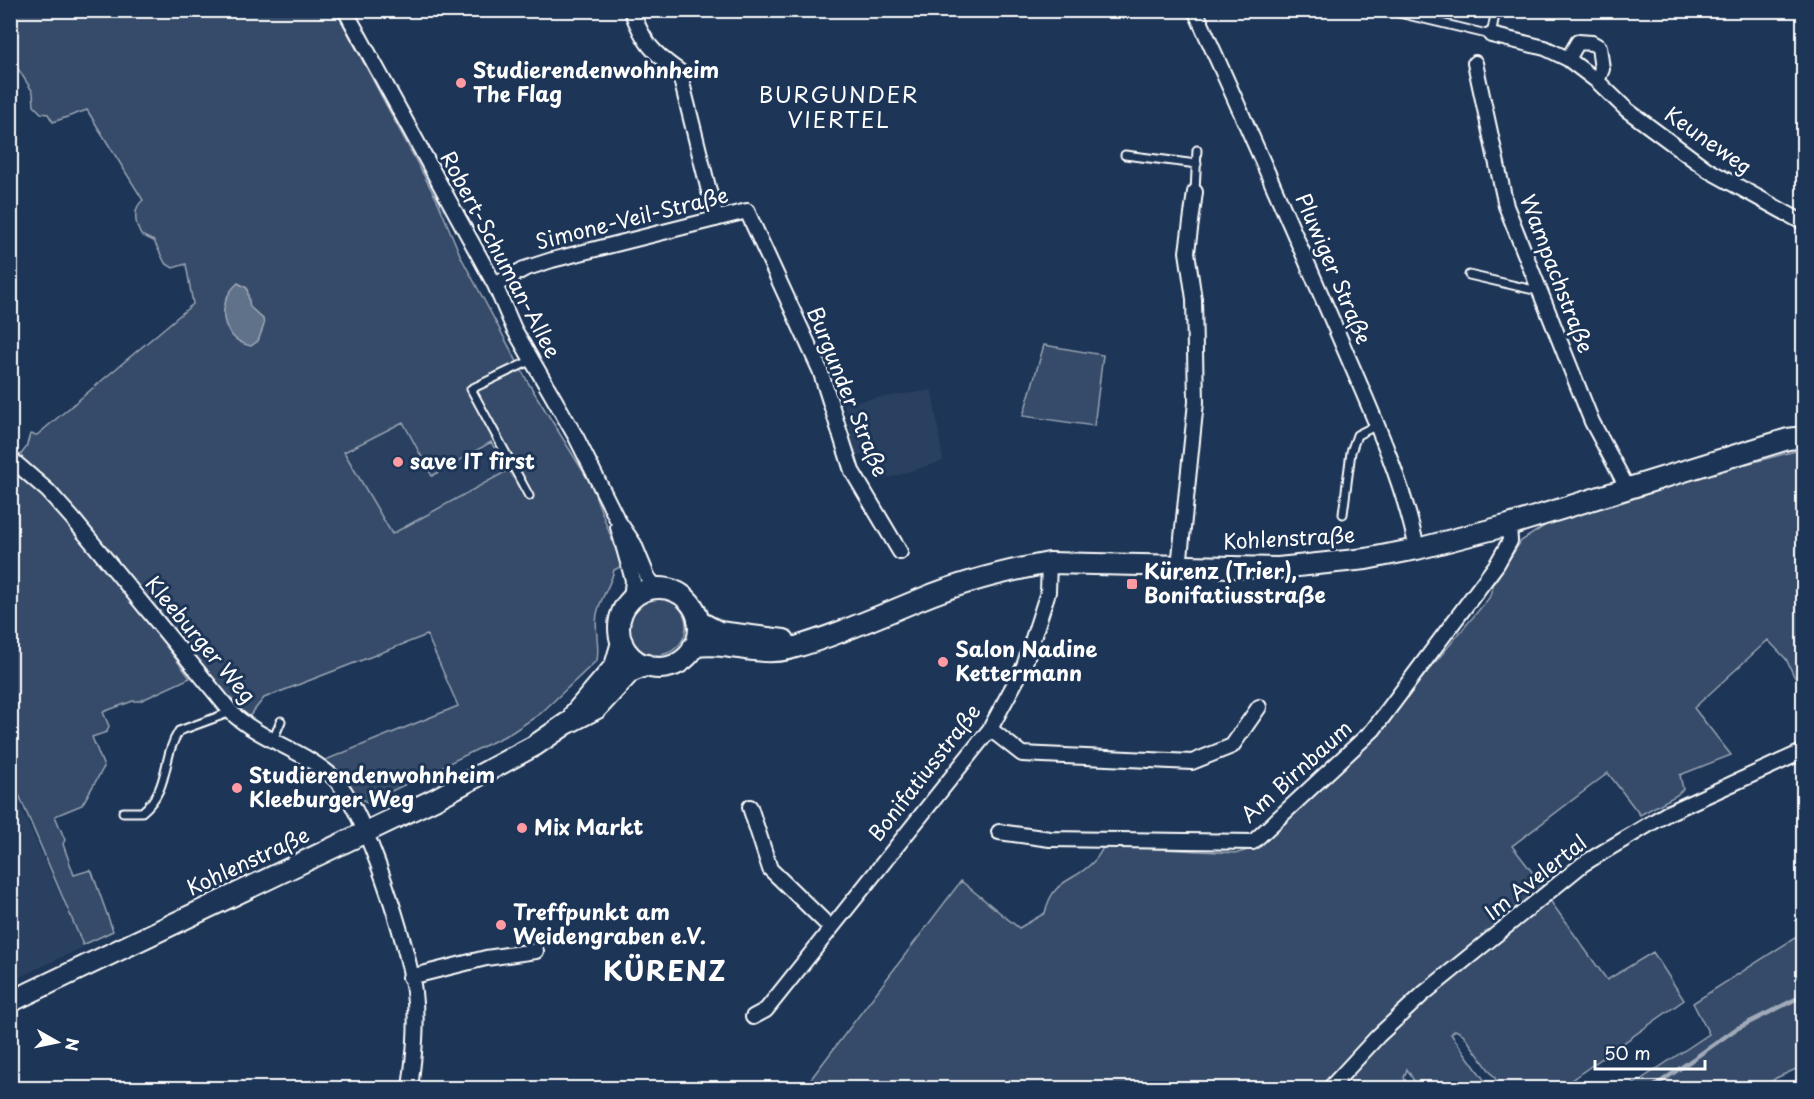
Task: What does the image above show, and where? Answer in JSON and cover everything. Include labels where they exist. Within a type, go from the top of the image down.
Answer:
[{"type":"main road","name":"Kohlenstraße","points":[[10,1002],[367,832],[534,746],[566,724],[597,708],[632,670],[647,665],[658,668],[673,665],[686,656],[693,647],[711,645],[749,651],[774,651],[810,642],[971,582],[1049,563],[1179,567],[1304,567],[1417,549],[1509,525],[1788,439],[1803,437]]},
{"type":"main road","points":[[632,599],[640,593],[657,588],[672,590],[685,598],[694,610],[698,621],[698,636],[693,647]]},
{"type":"main road","name":"Kohlenstraße","points":[[566,724],[615,666],[622,642],[620,619],[632,599]]},
{"type":"main road","name":"Kohlenstraße","points":[[698,621],[719,632],[810,642]]},
{"type":"main road","points":[[622,642],[632,657],[647,665]]},
{"type":"street","name":"Robert-Schuman-Allee","points":[[345,10],[495,285],[514,329],[581,447],[617,519],[634,544],[648,578],[657,588]]},
{"type":"street","points":[[631,10],[639,30],[654,54],[679,71],[716,219]]},
{"type":"street","name":"Pluwiger Straße","points":[[1195,10],[1257,144],[1377,425],[1406,500],[1417,549]]},
{"type":"street","name":"Keuneweg","points":[[1491,35],[1545,48],[1568,59],[1597,81],[1628,110],[1708,170],[1803,224]]},
{"type":"street","points":[[1568,59],[1578,42],[1593,43],[1599,47],[1602,69],[1597,81]]},
{"type":"street","name":"Wampachstraße","points":[[1475,63],[1506,206],[1592,422],[1628,489]]},
{"type":"street","points":[[1179,567],[1196,402],[1194,299],[1187,252],[1196,192]]},
{"type":"street","name":"Simone-Veil-Straße","points":[[495,285],[524,269],[552,260],[747,211]]},
{"type":"street","name":"Burgunder Straße","points":[[747,211],[820,370],[852,471],[900,552]]},
{"type":"street","name":"Kleeburger Weg","points":[[10,458],[48,491],[73,519],[231,712],[247,726],[318,765],[348,794],[367,832],[414,992],[415,1045],[410,1089]]},
{"type":"street","name":"Robert-Schuman-Allee","points":[[617,519],[633,583],[632,599]]},
{"type":"street","name":"Am Birnbaum","points":[[999,832],[1050,839],[1253,842],[1373,730],[1497,564],[1510,541],[1509,525]]},
{"type":"street","name":"Bonifatiusstraße","points":[[753,1017],[766,1011],[990,729],[1024,666],[1048,592],[1049,563]]},
{"type":"street","points":[[990,729],[1022,754],[1192,762],[1232,746],[1259,707]]},
{"type":"street","name":"Im Avelertal","points":[[1330,1089],[1378,1036],[1423,994],[1583,864],[1668,813],[1803,752]]},
{"type":"street","points":[[750,807],[770,869],[831,928]]},
{"type":"street","points":[[410,978],[486,958],[536,951]]},
{"type":"lane","points":[[1491,35],[1496,10]]},
{"type":"lane","name":"Keuneweg","points":[[1399,13],[1491,35]]},
{"type":"lane","points":[[1196,192],[1197,150]]},
{"type":"lane","points":[[1125,155],[1197,164]]},
{"type":"lane","points":[[1469,275],[1538,291]]},
{"type":"lane","points":[[529,496],[471,389],[532,360]]},
{"type":"lane","points":[[1343,514],[1350,452],[1357,435],[1377,425]]},
{"type":"lane","points":[[123,812],[142,812],[162,788],[167,756],[179,731],[231,712]]},
{"type":"lane","points":[[273,740],[281,722]]},
{"type":"shaded area","points":[[10,11],[336,11],[438,202],[461,257],[529,384],[591,484],[622,566],[614,570],[598,608],[597,660],[540,714],[511,733],[367,803],[323,761],[458,706],[427,635],[264,698],[248,718],[216,685],[160,612],[19,457],[26,448],[30,434],[37,435],[193,304],[186,264],[173,268],[165,263],[154,241],[141,235],[137,226],[136,212],[143,200],[87,110],[53,122],[48,114],[41,113],[34,106],[33,92],[11,58]],"holes":[[[403,422],[432,476],[491,442],[507,471],[392,534],[344,452]]]},
{"type":"shaded area","points":[[238,283],[247,288],[250,307],[263,319],[264,325],[258,341],[251,346],[233,336],[224,319],[226,300]]},
{"type":"shaded area","points":[[1044,345],[1103,355],[1094,426],[1023,416]]},
{"type":"shaded area","points":[[932,390],[943,461],[885,479],[872,453],[856,456],[844,403]]},
{"type":"shaded area","points":[[463,391],[507,471],[392,534],[344,452]]},
{"type":"shaded area","points":[[1803,449],[1803,686],[1794,676],[1786,659],[1768,640],[1694,708],[1731,755],[1680,775],[1683,789],[1677,795],[1640,815],[1608,773],[1512,846],[1543,886],[1442,970],[1456,976],[1549,899],[1607,980],[1653,952],[1684,1000],[1560,1088],[1502,1088],[1463,1034],[1455,1030],[1451,1034],[1490,1088],[1418,1088],[1407,1069],[1404,1078],[1410,1088],[804,1088],[961,881],[1019,928],[1045,913],[1053,893],[1065,882],[1086,869],[1104,846],[1238,853],[1251,849],[1297,807],[1315,795],[1367,744],[1489,598],[1494,583],[1521,541],[1552,521],[1617,504],[1716,472]]},
{"type":"shaded area","points":[[11,465],[83,541],[190,678],[140,701],[133,701],[103,712],[109,726],[107,732],[92,737],[104,767],[82,805],[55,816],[65,840],[63,844],[74,875],[90,870],[92,872],[113,931],[83,945],[11,776]]},
{"type":"shaded area","points":[[651,597],[663,597],[678,605],[686,620],[686,632],[678,647],[663,655],[651,655],[636,647],[628,632],[628,620],[636,605]]},
{"type":"shaded area","points":[[10,783],[83,947],[11,981],[10,981]]},
{"type":"shaded area","points":[[1801,934],[1803,1066],[1776,1078],[1763,1088],[1628,1088],[1709,1034],[1693,1003]]},
{"type":"waterway","points":[[1652,1088],[1736,1029],[1804,995]]},
{"type":"place","name":"Studierendenwohnheim The Flag","points":[[461,83]]},
{"type":"place","name":"save IT first","points":[[398,462]]},
{"type":"place","name":"Kürenz (Trier), Bonifatiusstraße","points":[[1132,584]]},
{"type":"place","name":"Salon Nadine Kettermann","points":[[943,662]]},
{"type":"place","name":"Studierendenwohnheim Kleeburger Weg","points":[[237,788]]},
{"type":"place","name":"Mix Markt","points":[[522,828]]},
{"type":"place","name":"Treffpunkt am Weidengraben e.V.","points":[[501,925]]},
{"type":"district","name":"BURGUNDER VIERTEL","points":[[839,108]]},
{"type":"district","name":"KÜRENZ","points":[[665,972]]}]
